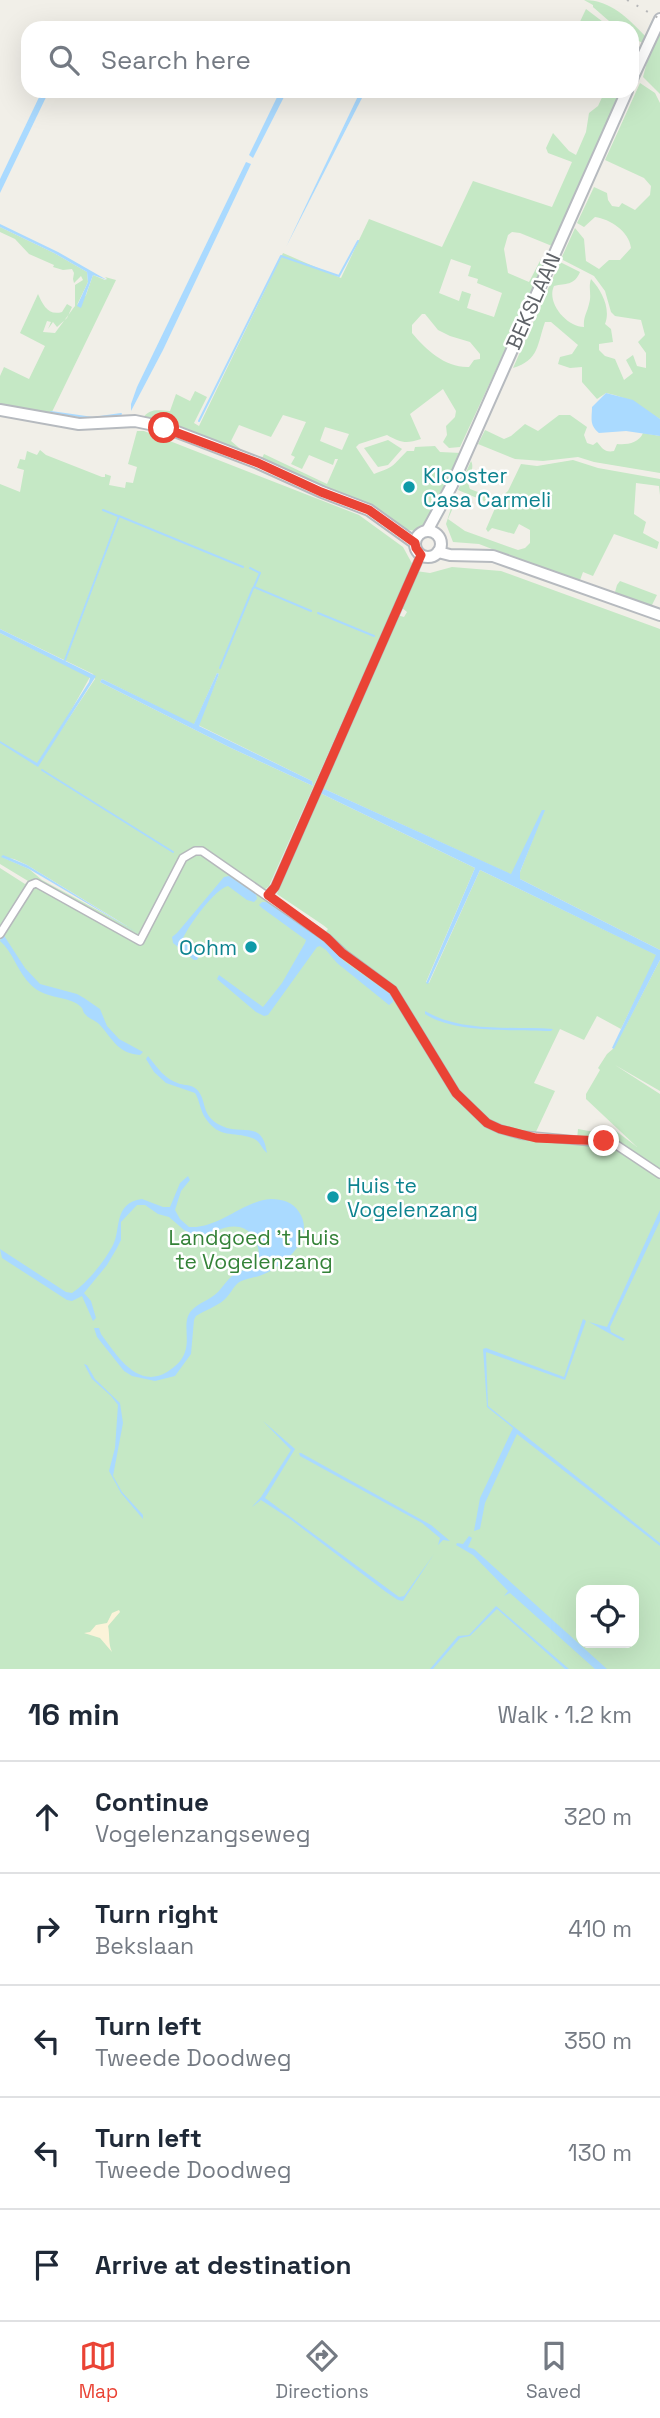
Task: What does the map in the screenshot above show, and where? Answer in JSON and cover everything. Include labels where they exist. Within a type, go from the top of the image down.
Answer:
[{"type":"main road","points":[[639,64],[660,19]]},
{"type":"main road","name":"BEKSLAAN","points":[[424,536],[439,512],[623,98]]},
{"type":"main road","points":[[0,411],[79,424],[135,421],[164,428],[258,463],[321,492],[369,510],[397,529],[402,536],[424,536],[450,555],[493,556],[505,559],[660,615]]},
{"type":"main road","points":[[424,536],[416,548],[421,555],[429,557],[439,548]]},
{"type":"street","points":[[268,895],[275,887],[421,555]]},
{"type":"street","points":[[0,934],[31,885],[36,883],[140,941],[183,858],[195,851],[202,851],[268,895],[393,990],[456,1093],[487,1123],[521,1135],[615,1144],[660,1174]]},
{"type":"green space","points":[[584,0],[603,3],[630,21],[609,21]]},
{"type":"green space","points":[[586,9],[602,21],[580,21]]},
{"type":"green space","points":[[639,30],[646,37],[643,43],[639,41]]},
{"type":"green space","points":[[660,30],[660,94],[643,77],[649,54]]},
{"type":"green space","points":[[640,83],[655,93],[660,103],[660,419],[622,397],[606,393],[597,399],[582,382],[582,367],[570,368],[558,364],[560,357],[572,354],[578,345],[551,322],[545,322],[536,351],[528,361],[513,368],[560,262],[580,272],[572,282],[554,286],[553,300],[560,313],[571,323],[584,327],[590,301],[591,279],[604,300],[607,312],[605,324],[611,329],[613,342],[599,344],[599,350],[605,356],[615,359],[624,380],[633,373],[626,360],[633,355],[637,366],[646,368],[646,353],[638,342],[645,335],[641,320],[615,316],[611,312],[605,291],[594,276],[561,259],[575,228],[584,239],[586,261],[599,269],[609,260],[620,260],[631,248],[623,231],[607,220],[595,217],[584,227],[577,223],[594,187],[607,193],[612,206],[619,207],[622,203],[635,210],[650,195],[651,186],[644,178],[605,160],[633,98],[639,98]]},
{"type":"green space","points":[[602,98],[618,98],[552,246],[520,233],[512,232],[508,235],[504,249],[508,273],[529,282],[541,259],[547,260],[460,447],[449,448],[443,442],[447,435],[446,426],[455,417],[456,411],[443,389],[410,414],[421,439],[404,442],[387,435],[356,447],[374,474],[390,467],[407,451],[414,451],[415,447],[435,446],[440,452],[461,453],[438,506],[425,527],[415,531],[404,529],[385,513],[261,460],[264,454],[327,484],[338,459],[335,459],[333,465],[309,455],[302,469],[291,464],[295,457],[291,455],[306,422],[283,415],[271,437],[239,425],[231,441],[244,452],[142,419],[151,411],[170,411],[176,394],[190,401],[195,391],[207,397],[194,423],[199,426],[283,253],[341,278],[369,219],[442,247],[473,181],[552,207],[572,162],[548,153],[546,148],[553,133],[576,155],[586,132],[589,113],[598,106]],"holes":[[[451,259],[471,266],[468,276],[478,279],[477,283],[502,293],[494,317],[467,308],[471,294],[462,291],[459,301],[439,293]],[[425,314],[438,330],[470,342],[480,354],[480,359],[474,360],[469,367],[461,367],[430,351],[412,333],[412,325]],[[325,427],[349,434],[342,450],[320,441]]]},
{"type":"green space","points":[[0,227],[87,272],[88,282],[77,305],[86,295],[93,275],[105,280],[105,277],[116,280],[50,416],[0,406],[0,376],[4,367],[29,379],[45,346],[20,333],[38,294],[50,311],[62,312],[67,304],[72,307],[68,315],[75,306],[75,285],[83,280],[81,276],[74,283],[72,269],[53,267],[54,265],[29,254],[15,239],[0,232]],"holes":[[[64,320],[55,333],[43,332],[47,321],[51,322],[48,329],[53,322],[57,327]]]},
{"type":"green space","points":[[559,415],[570,415],[587,427],[584,435],[587,443],[593,445],[597,442],[608,451],[614,451],[617,444],[636,441],[643,433],[660,436],[660,473],[578,457],[543,461],[515,459],[478,444],[485,430],[504,439],[525,424],[538,431]]},
{"type":"green space","name":"Landgoed 't Huis te Vogelenzang","points":[[137,431],[144,431],[359,515],[403,547],[414,567],[411,568],[269,886],[264,890],[391,992],[448,1083],[499,1131],[615,1145],[660,1176],[660,1669],[0,1669],[0,868],[25,884],[28,881],[0,864],[0,633],[90,677],[55,739],[95,679],[93,674],[0,629],[0,484],[20,492],[24,470],[17,468],[20,459],[25,460],[27,451],[37,455],[40,450],[46,455],[102,477],[105,477],[105,474],[111,476],[109,485],[125,488],[126,482],[133,483],[137,467],[128,464]],"holes":[[[217,673],[219,674],[198,725],[312,781],[313,786],[100,682],[102,679],[194,725]],[[2,857],[27,865],[127,926],[42,880],[29,869]]]},
{"type":"green space","points":[[388,440],[402,449],[388,465],[378,467],[364,448]]},
{"type":"green space","points":[[573,460],[598,468],[660,479],[660,495],[659,486],[636,483],[634,514],[646,522],[643,533],[659,542],[657,549],[614,534],[593,576],[583,572],[579,583],[479,544],[453,542],[446,524],[454,499],[455,503],[448,519],[465,531],[518,550],[530,543],[530,530],[519,524],[514,534],[492,528],[488,532],[486,529],[496,506],[458,490],[471,461],[470,489],[483,494],[502,496],[508,491],[521,464],[537,466]]},
{"type":"green space","points":[[452,567],[501,571],[660,629],[660,950],[520,879],[520,872],[544,810],[512,875],[320,787],[397,615],[404,617],[407,612],[401,607],[416,571],[430,573]]},
{"type":"green space","points":[[620,581],[657,595],[648,613],[613,599]]},
{"type":"green space","points":[[318,792],[475,868],[426,982],[429,983],[480,870],[657,955],[621,1029],[597,1016],[584,1040],[560,1029],[534,1083],[555,1091],[534,1136],[488,1122],[457,1092],[398,994],[324,934],[328,929],[277,894]]},
{"type":"green space","points":[[660,960],[660,1091],[615,1065],[660,1094],[660,1173],[629,1150],[577,1139],[578,1129],[616,1131],[637,1147],[586,1099],[586,1094],[600,1070],[598,1068],[614,1048]]},
{"type":"sand","points":[[119,1610],[108,1626],[112,1652],[100,1638],[84,1633],[90,1632],[96,1625],[107,1623],[112,1613]]},
{"type":"water","points":[[39,98],[46,98],[0,193],[0,179]]},
{"type":"water","points":[[277,98],[283,98],[253,158],[249,155]]},
{"type":"water","points":[[357,98],[362,98],[286,247]]},
{"type":"water","points":[[246,162],[251,164],[163,350],[131,411],[137,387]]},
{"type":"water","points":[[0,224],[107,280],[93,275],[81,308],[77,306],[88,282],[87,272],[0,227]]},
{"type":"water","points":[[606,393],[633,400],[660,419],[660,436],[626,431],[599,433],[592,424],[592,407]]},
{"type":"water","points":[[0,629],[96,676],[38,767],[0,741],[37,763],[90,678],[0,633]]},
{"type":"water","points":[[217,673],[219,674],[199,726],[312,781],[313,786],[100,682],[102,679],[194,724]]},
{"type":"water","points":[[320,787],[511,874],[542,810],[545,810],[520,872],[520,879],[660,950],[660,960],[614,1049],[612,1048],[656,955],[480,870],[428,984],[426,983],[475,868],[318,792]]},
{"type":"water","points":[[3,855],[27,865],[141,935],[29,869],[1,857]]},
{"type":"water","points":[[229,876],[256,894],[257,899],[254,902],[247,900],[228,886],[216,894],[183,938],[199,956],[194,960],[173,943],[172,937],[224,877]]},
{"type":"water","points":[[262,902],[304,926],[345,962],[393,996],[393,1002],[389,1005],[320,946],[268,1015],[256,1012],[217,979],[219,975],[263,1007],[282,983],[306,940],[262,908],[259,905]]},
{"type":"water","points":[[3,934],[25,968],[40,984],[84,998],[100,1009],[107,1026],[119,1039],[143,1052],[140,1055],[126,1051],[87,1016],[80,1006],[43,993],[31,985],[0,941]]},
{"type":"water","points":[[425,1011],[439,1018],[471,1026],[553,1029],[469,1028],[438,1020],[425,1014]]},
{"type":"water","points":[[148,1056],[170,1079],[195,1088],[215,1122],[230,1129],[251,1130],[261,1136],[267,1153],[255,1139],[221,1132],[211,1125],[204,1116],[195,1093],[166,1083],[154,1072],[146,1059]]},
{"type":"water","points":[[188,1176],[190,1180],[181,1191],[175,1210],[189,1227],[210,1224],[250,1204],[271,1199],[283,1200],[294,1206],[303,1221],[304,1231],[296,1249],[281,1264],[264,1274],[238,1283],[218,1305],[196,1316],[191,1354],[175,1376],[155,1381],[132,1376],[124,1371],[97,1337],[94,1328],[99,1328],[121,1360],[137,1373],[156,1376],[167,1372],[178,1364],[185,1352],[187,1320],[191,1311],[215,1295],[232,1276],[259,1259],[254,1237],[241,1227],[233,1226],[196,1236],[169,1217],[158,1214],[145,1205],[137,1205],[121,1222],[121,1240],[107,1265],[84,1293],[91,1301],[96,1318],[93,1321],[82,1296],[72,1301],[67,1300],[2,1258],[0,1249],[66,1292],[72,1293],[89,1278],[108,1253],[115,1241],[119,1218],[126,1206],[142,1199],[170,1207],[180,1183]]},
{"type":"water","points":[[660,1210],[660,1221],[610,1327],[611,1332],[625,1339],[623,1341],[589,1322],[607,1327]]},
{"type":"water","points":[[583,1319],[586,1321],[565,1380],[486,1352],[488,1406],[660,1543],[660,1546],[517,1434],[485,1503],[480,1529],[474,1531],[480,1498],[513,1428],[487,1407],[483,1349],[564,1377]]},
{"type":"water","points":[[84,1364],[120,1403],[123,1423],[113,1476],[122,1492],[143,1515],[143,1519],[121,1493],[109,1471],[115,1448],[118,1405],[92,1379]]},
{"type":"water","points":[[263,1421],[295,1449],[265,1498],[399,1597],[404,1596],[434,1554],[403,1601],[386,1592],[261,1500],[252,1507],[291,1450]]},
{"type":"water","points":[[301,1453],[431,1525],[450,1541],[443,1540],[438,1545],[440,1538],[422,1523],[300,1456]]},
{"type":"water","points":[[469,1536],[472,1538],[468,1547],[474,1549],[576,1641],[576,1648],[584,1648],[607,1669],[595,1669],[510,1593],[504,1596],[508,1591],[473,1555],[456,1545],[463,1544]]},
{"type":"water","points":[[496,1606],[569,1669],[565,1669],[497,1609],[470,1636],[460,1638],[433,1669],[430,1669],[458,1636],[469,1635]]},
{"type":"waterway","points":[[199,421],[281,256],[339,276],[358,241]]},
{"type":"waterway","points":[[51,412],[93,418],[121,414]]},
{"type":"waterway","points":[[103,510],[118,516]]},
{"type":"waterway","points":[[65,660],[119,516],[243,567]]},
{"type":"waterway","points":[[250,568],[260,573],[254,587],[311,611]]},
{"type":"waterway","points":[[220,668],[253,588]]},
{"type":"waterway","points":[[318,613],[374,636]]},
{"type":"waterway","points":[[42,770],[173,852]]},
{"type":"railway","points":[[627,0],[660,19]]},
{"type":"place","name":"Klooster Casa Carmeli","points":[[409,487]]},
{"type":"place","name":"Oohm","points":[[251,947]]},
{"type":"place","name":"Huis te Vogelenzang","points":[[333,1197]]},
{"type":"route","points":[[164,428],[258,463],[321,492],[369,510],[415,543],[421,555],[275,887],[268,895],[393,990],[456,1093],[487,1123],[536,1138],[604,1141]]}]
